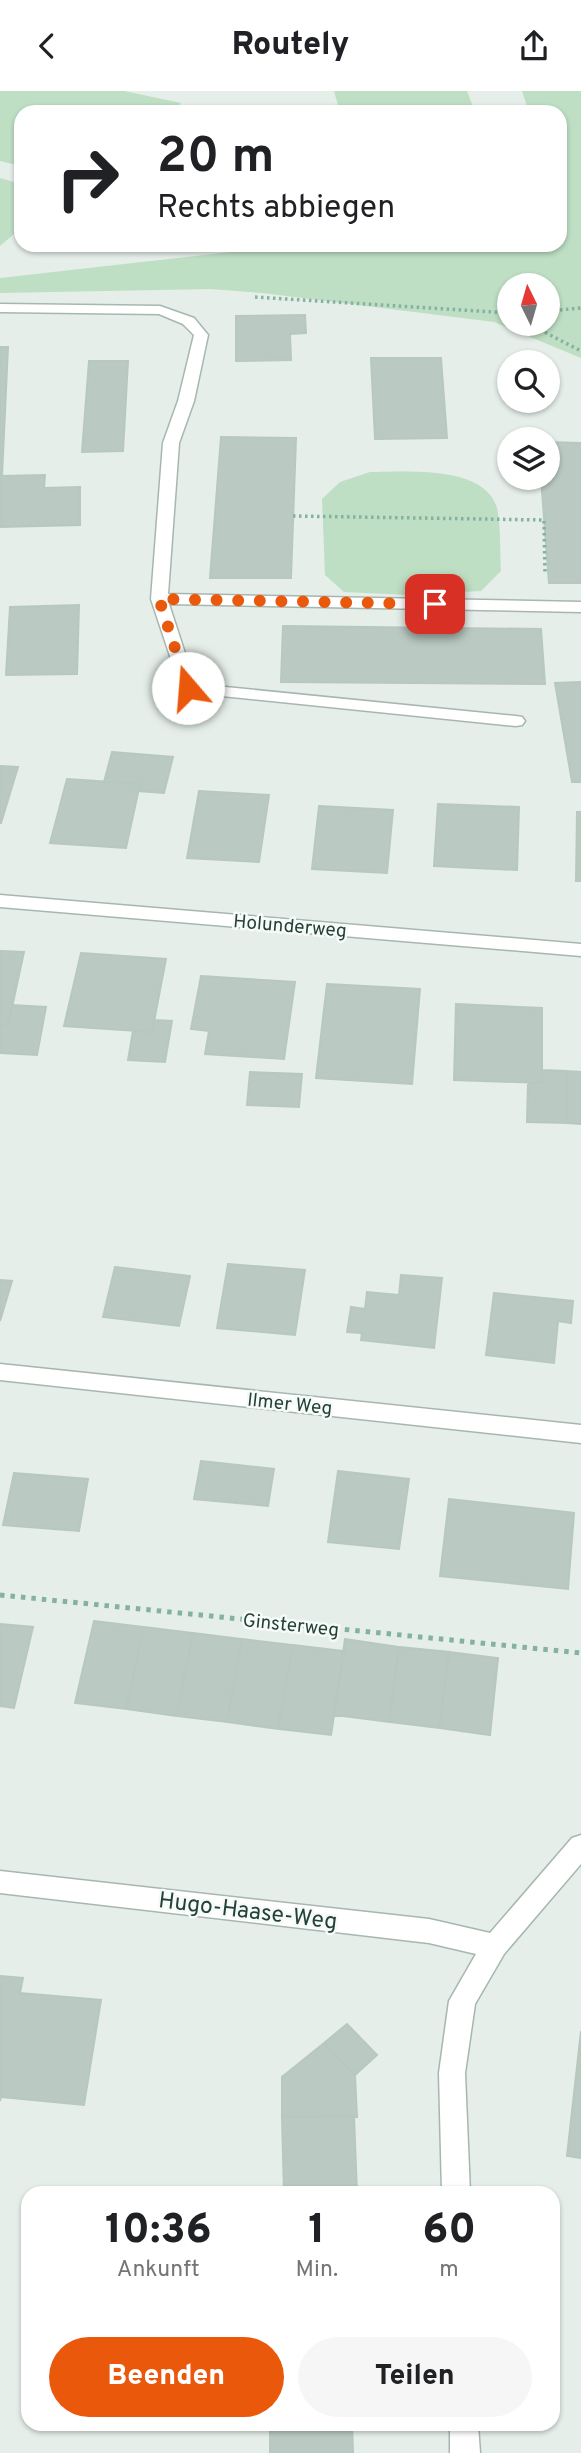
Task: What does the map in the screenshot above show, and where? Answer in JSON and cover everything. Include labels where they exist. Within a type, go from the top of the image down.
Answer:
[{"type":"street","points":[[0,308],[160,310],[178,315],[195,325],[201,335],[186,401],[171,443],[159,599],[188,688],[516,721]]},
{"type":"street","points":[[159,599],[581,607]]},
{"type":"street","name":"Holunderweg","points":[[0,901],[581,950]]},
{"type":"street","name":"Ilmer Weg","points":[[0,1373],[581,1434]]},
{"type":"street","points":[[456,2186],[452,2073],[462,2001],[495,1946],[581,1846]]},
{"type":"street","name":"Hugo-Haase-Weg","points":[[0,1882],[429,1931],[495,1946]]},
{"type":"street","points":[[464,2431],[465,2453]]},
{"type":"path","points":[[256,297],[497,312]]},
{"type":"path","points":[[560,310],[581,308]]},
{"type":"path","points":[[552,336],[581,351]]},
{"type":"path","points":[[293,516],[544,520],[545,606]]},
{"type":"path","name":"Ginsterweg","points":[[0,1595],[581,1653]]},
{"type":"green space","points":[[0,91],[124,91],[181,103],[14,105],[14,164],[0,161]]},
{"type":"green space","points":[[334,91],[467,91],[472,105],[338,105]]},
{"type":"green space","points":[[522,91],[581,91],[581,358],[528,336],[560,336],[560,273],[497,273],[497,323],[262,293],[210,289],[0,293],[0,278],[231,252],[567,252],[567,105],[527,105]]},
{"type":"green space","points":[[0,178],[14,182],[14,234],[0,246]]},
{"type":"green space","points":[[370,472],[440,473],[475,483],[488,492],[498,511],[501,571],[481,591],[409,595],[344,592],[325,575],[322,499],[340,482]]},
{"type":"building","points":[[305,315],[306,333],[290,334],[291,360],[236,361],[236,316]]},
{"type":"building","points":[[0,347],[8,347],[2,476],[45,475],[44,488],[80,487],[80,525],[0,527]]},
{"type":"building","points":[[371,358],[441,358],[447,438],[375,439]]},
{"type":"building","points":[[89,361],[128,361],[123,451],[82,452]]},
{"type":"building","points":[[221,437],[296,438],[291,578],[210,578]]},
{"type":"building","points":[[560,442],[581,443],[581,583],[549,583],[542,490],[560,490]]},
{"type":"building","points":[[79,605],[77,674],[6,675],[10,607]]},
{"type":"building","points":[[283,626],[541,629],[545,684],[281,682]]},
{"type":"building","points":[[581,682],[581,782],[572,782],[555,683]]},
{"type":"building","points":[[112,752],[173,757],[164,793],[138,791],[140,784],[104,782]]},
{"type":"building","points":[[0,766],[18,767],[1,823],[0,823]]},
{"type":"building","points":[[67,779],[140,784],[126,848],[50,843]]},
{"type":"building","points":[[199,791],[269,795],[259,862],[187,858]]},
{"type":"building","points":[[438,804],[519,807],[517,870],[434,866]]},
{"type":"building","points":[[319,806],[393,810],[387,873],[312,869]]},
{"type":"building","points":[[577,812],[581,812],[581,881],[576,881]]},
{"type":"building","points":[[0,951],[24,952],[8,1026],[0,1025]]},
{"type":"building","points":[[81,953],[166,959],[152,1032],[64,1026]]},
{"type":"building","points":[[201,976],[295,982],[284,1059],[205,1054],[209,1031],[191,1029]]},
{"type":"building","points":[[327,984],[420,989],[412,1084],[316,1078]]},
{"type":"building","points":[[456,1004],[542,1008],[542,1083],[454,1080]]},
{"type":"building","points":[[12,1005],[46,1007],[37,1055],[0,1053],[1,1025],[8,1026]]},
{"type":"building","points":[[154,1020],[172,1021],[165,1062],[128,1060],[133,1031],[152,1032]]},
{"type":"building","points":[[542,1070],[567,1071],[567,1123],[527,1122],[528,1083],[542,1083]]},
{"type":"building","points":[[567,1071],[581,1072],[581,1124],[567,1123]]},
{"type":"building","points":[[250,1072],[302,1074],[299,1107],[247,1105]]},
{"type":"building","points":[[228,1264],[305,1270],[295,1335],[217,1328]]},
{"type":"building","points":[[115,1267],[190,1276],[179,1326],[103,1317]]},
{"type":"building","points":[[401,1275],[442,1278],[434,1348],[361,1340],[362,1333],[347,1332],[351,1307],[365,1309],[367,1292],[399,1295]]},
{"type":"building","points":[[0,1280],[12,1281],[0,1321]]},
{"type":"building","points":[[494,1293],[573,1301],[571,1323],[558,1321],[554,1363],[486,1355]]},
{"type":"building","points":[[201,1461],[274,1469],[268,1506],[194,1499]]},
{"type":"building","points":[[338,1471],[409,1479],[399,1549],[328,1542]]},
{"type":"building","points":[[14,1473],[88,1479],[79,1531],[3,1525]]},
{"type":"building","points":[[449,1499],[574,1513],[568,1589],[440,1576]]},
{"type":"building","points":[[94,1621],[144,1627],[126,1709],[75,1703]]},
{"type":"building","points":[[0,1624],[33,1627],[14,1708],[0,1706]]},
{"type":"building","points":[[144,1627],[193,1633],[176,1716],[126,1709]]},
{"type":"building","points":[[193,1633],[242,1639],[227,1722],[176,1716]]},
{"type":"building","points":[[242,1639],[293,1645],[278,1729],[227,1722]]},
{"type":"building","points":[[345,1639],[399,1647],[389,1722],[334,1715]]},
{"type":"building","points":[[293,1645],[344,1651],[331,1735],[278,1729]]},
{"type":"building","points":[[399,1647],[449,1652],[439,1728],[389,1722]]},
{"type":"building","points":[[449,1652],[498,1658],[490,1735],[439,1728]]},
{"type":"building","points":[[0,1976],[23,1978],[20,1993],[101,2000],[84,2105],[1,2097],[0,2101]]},
{"type":"building","points":[[347,2024],[377,2055],[355,2075],[324,2043]]},
{"type":"building","points":[[581,2031],[581,2158],[567,2156]]},
{"type":"building","points":[[324,2043],[355,2075],[357,2117],[282,2117],[282,2077]]},
{"type":"building","points":[[354,2116],[357,2186],[284,2186],[282,2117]]},
{"type":"building","points":[[270,2431],[352,2431],[353,2453],[270,2453]]},
{"type":"route","points":[[188,688],[159,599],[435,604]]}]
